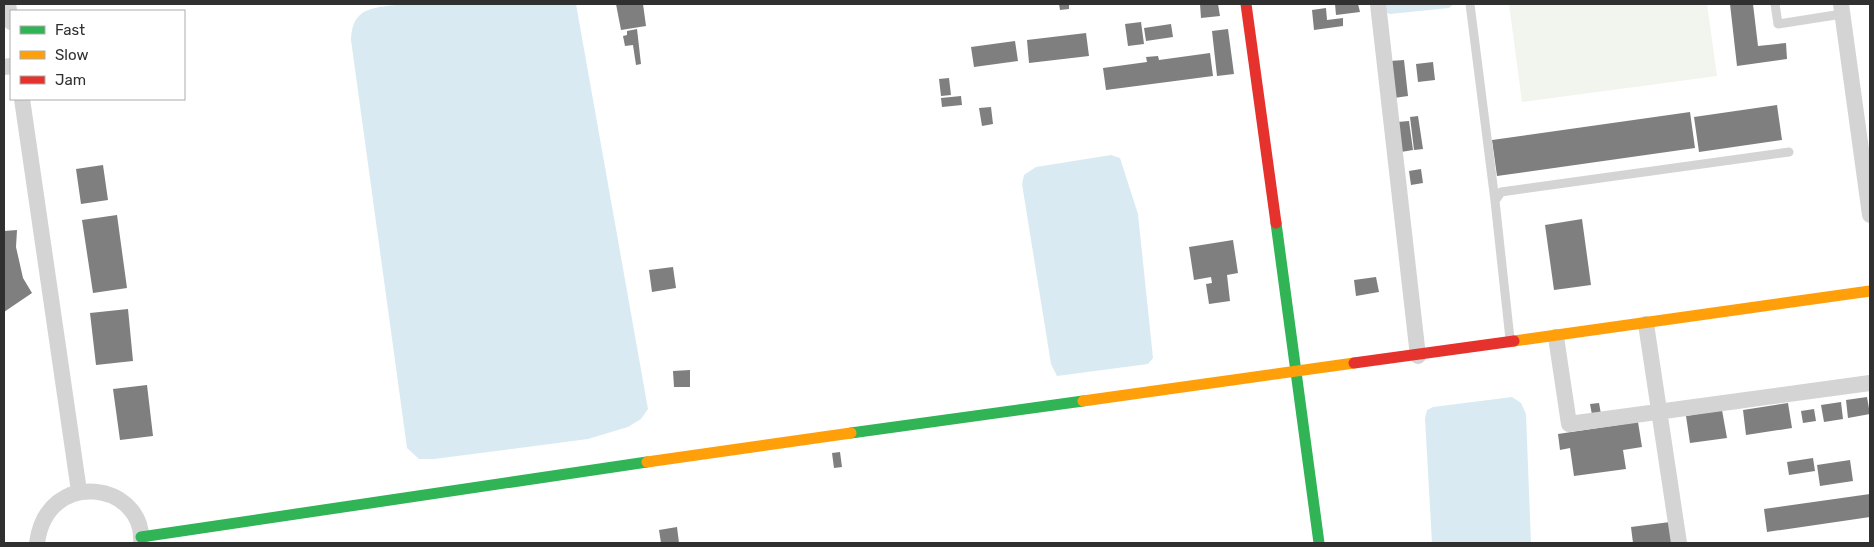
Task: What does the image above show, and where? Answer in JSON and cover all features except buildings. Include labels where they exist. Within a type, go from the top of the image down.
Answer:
[{"type":"street","points":[[1246,4],[1319,543]]},
{"type":"street","points":[[1378,4],[1418,356]]},
{"type":"street","points":[[1841,9],[1870,215]]},
{"type":"street","points":[[22,100],[79,491]]},
{"type":"street","points":[[37,543],[39,526],[48,510],[62,498],[79,491],[100,492],[120,500],[134,516],[141,540],[689,456],[1556,337],[1870,291]]},
{"type":"street","points":[[1646,324],[1680,543]]},
{"type":"street","points":[[1556,337],[1569,424],[1870,382]]},
{"type":"lane","points":[[1470,4],[1511,342]]},
{"type":"lane","points":[[1775,4],[1778,24],[1841,9]]},
{"type":"lane","points":[[1495,202],[1501,192],[1506,190],[1789,152]]},
{"type":"shaded area","points":[[404,4],[576,4],[648,409],[641,419],[628,427],[588,439],[434,459],[419,459],[407,448],[351,40],[352,29],[361,14],[375,8]]},
{"type":"shaded area","points":[[1385,4],[1454,4],[1449,8],[1390,14],[1387,13]]},
{"type":"shaded area","points":[[1509,4],[1707,4],[1717,76],[1522,102]]},
{"type":"shaded area","points":[[1111,155],[1120,158],[1138,214],[1153,358],[1148,364],[1057,376],[1051,364],[1022,184],[1024,175],[1036,167]]},
{"type":"shaded area","points":[[1512,397],[1521,403],[1526,414],[1531,543],[1432,543],[1425,418],[1427,410],[1433,407]]},
{"type":"traffic: fast","points":[[1276,223],[1319,543]]},
{"type":"traffic: fast","points":[[851,433],[1083,401]]},
{"type":"traffic: fast","points":[[141,537],[647,462]]},
{"type":"traffic: slow","points":[[1514,341],[1870,291]]},
{"type":"traffic: slow","points":[[1083,401],[1354,363]]},
{"type":"traffic: slow","points":[[647,462],[851,433]]},
{"type":"traffic: jam","points":[[1246,4],[1276,223]]},
{"type":"traffic: jam","points":[[1354,363],[1514,341]]}]
